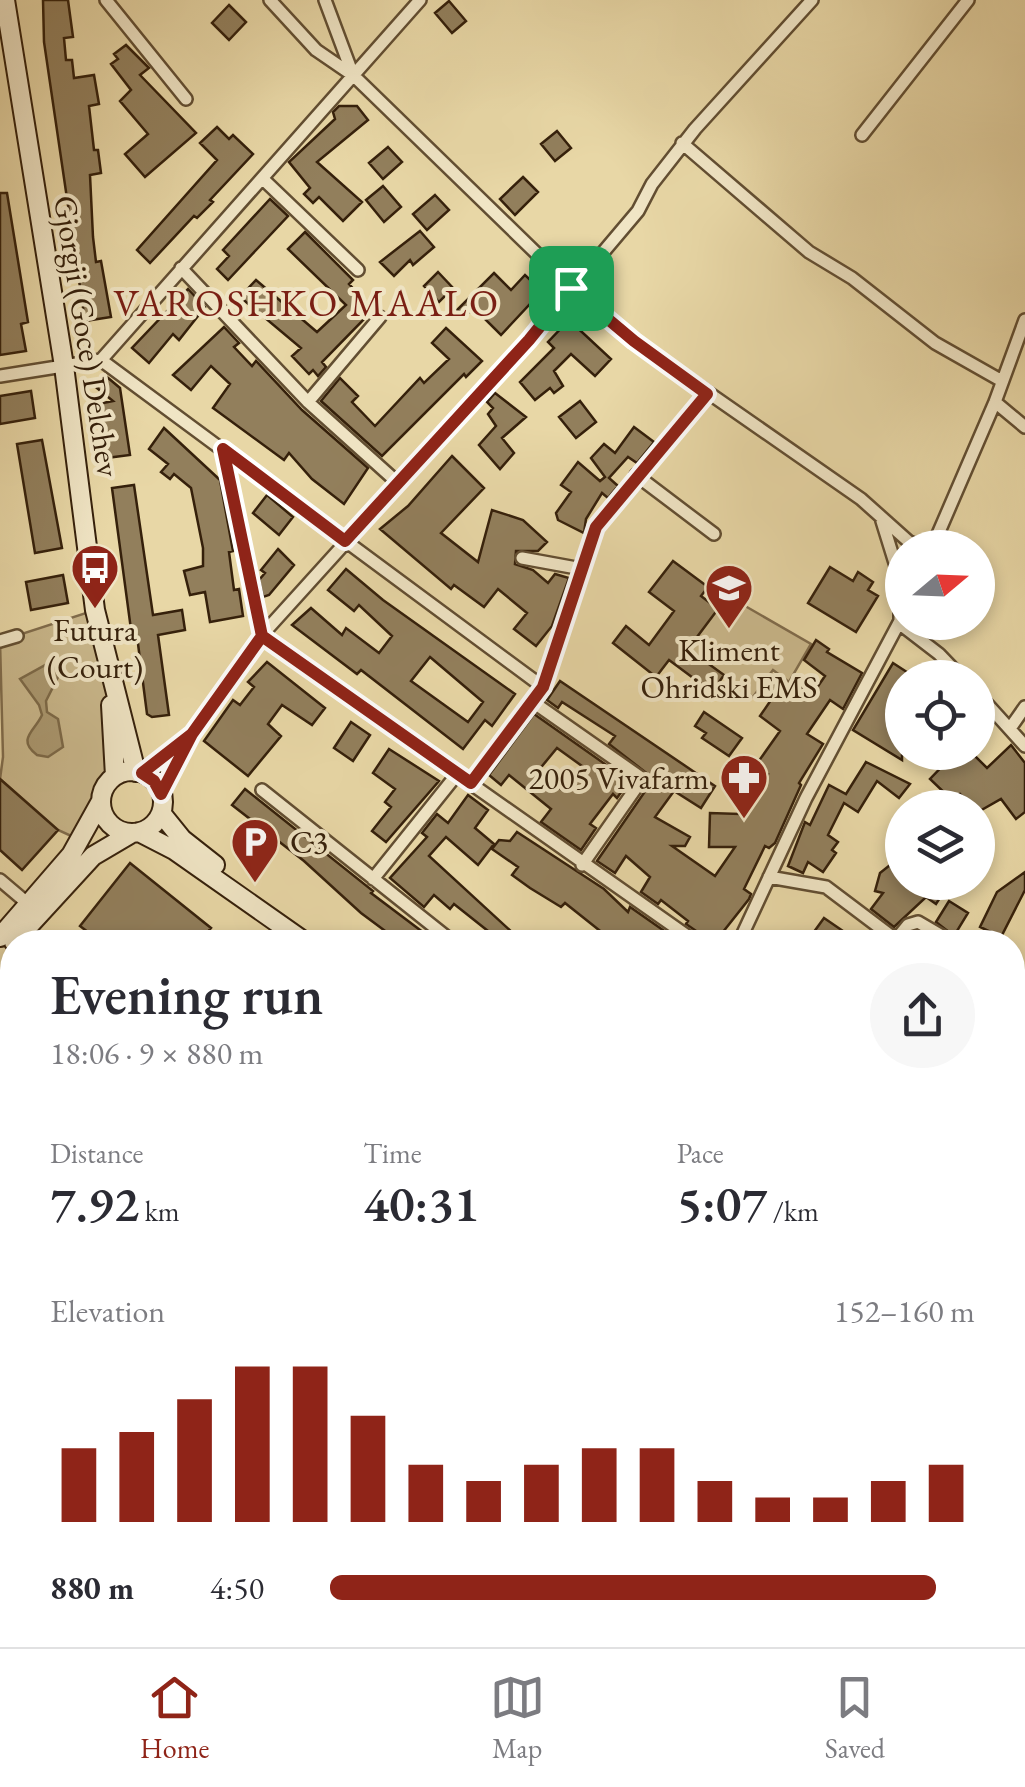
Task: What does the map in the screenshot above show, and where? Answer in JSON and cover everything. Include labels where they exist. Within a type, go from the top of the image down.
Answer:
[{"type":"main road","name":"Gjorgji (Goce) Delchev","points":[[5,0],[64,366],[95,610],[110,680],[139,772]]},
{"type":"main road","name":"Gjorgji (Goce) Delchev","points":[[110,680],[115,776]]},
{"type":"main road","points":[[19,930],[71,855],[104,790],[115,776],[139,772],[154,781],[161,803],[182,839],[248,892],[258,906]]},
{"type":"main road","points":[[101,801],[107,820],[174,850],[289,930]]},
{"type":"main road","points":[[34,909],[92,856],[156,822],[161,803]]},
{"type":"street","points":[[106,0],[186,99]]},
{"type":"street","points":[[270,0],[305,38],[352,76],[571,288],[634,341],[862,499],[898,530]]},
{"type":"street","points":[[325,0],[352,76]]},
{"type":"street","points":[[0,376],[102,360],[420,0]]},
{"type":"street","points":[[161,803],[192,734],[262,636],[529,340],[638,211],[682,143],[812,0]]},
{"type":"street","points":[[862,135],[968,0]]},
{"type":"street","points":[[305,38],[314,39],[334,28]]},
{"type":"street","points":[[682,143],[809,252],[852,278],[936,344],[1002,381]]},
{"type":"street","points":[[264,180],[358,270]]},
{"type":"street","points":[[181,268],[308,402],[398,483]]},
{"type":"street","points":[[308,402],[380,317]]},
{"type":"street","points":[[940,530],[995,402],[1025,320]]},
{"type":"street","points":[[102,360],[543,687]]},
{"type":"street","points":[[471,783],[543,687],[596,527],[707,394]]},
{"type":"street","points":[[995,402],[1025,416]]},
{"type":"street","points":[[995,402],[1025,427]]},
{"type":"street","points":[[223,449],[262,636],[678,930]]},
{"type":"street","points":[[636,476],[714,534]]},
{"type":"street","points":[[880,516],[885,532]]},
{"type":"street","points":[[522,558],[582,569]]},
{"type":"street","points":[[0,641],[17,636]]},
{"type":"street","points":[[745,930],[889,640]]},
{"type":"street","points":[[923,640],[945,660]]},
{"type":"street","points":[[533,702],[640,777],[582,865]]},
{"type":"street","points":[[1010,727],[1025,707]]},
{"type":"street","points":[[995,712],[1025,746]]},
{"type":"street","points":[[139,772],[192,734]]},
{"type":"street","points":[[373,878],[458,773]]},
{"type":"street","points":[[262,790],[438,930]]},
{"type":"street","points":[[769,877],[826,888],[882,930]]},
{"type":"street","points":[[0,880],[34,909]]},
{"type":"street","points":[[904,930],[918,922],[932,930]]},
{"type":"shaded area","points":[[726,595],[811,644],[789,682],[773,670],[753,697],[688,649]]},
{"type":"shaded area","points":[[95,610],[111,680],[115,776],[80,840],[58,830],[0,779],[0,641]]},
{"type":"shaded area","points":[[49,663],[55,666],[58,677],[46,701],[47,712],[58,719],[63,747],[48,757],[37,755],[28,744],[29,735],[42,715],[20,679]]},
{"type":"building","points":[[43,0],[68,0],[73,37],[64,38],[66,60],[72,60],[74,78],[94,75],[99,104],[89,106],[101,173],[90,175],[93,237],[111,317],[85,321],[44,42]]},
{"type":"building","points":[[449,1],[466,21],[452,33],[435,13]]},
{"type":"building","points":[[229,5],[246,22],[229,40],[212,23]]},
{"type":"building","points":[[126,45],[149,68],[140,75],[196,133],[145,177],[125,154],[148,134],[120,101],[131,90],[111,64],[118,59],[114,54]]},
{"type":"building","points":[[339,106],[357,106],[368,120],[317,162],[362,202],[343,221],[319,197],[313,203],[304,194],[310,188],[289,162],[335,119],[333,112]]},
{"type":"building","points":[[217,127],[229,139],[233,135],[253,154],[210,200],[213,202],[197,218],[194,216],[150,263],[137,250],[217,160],[200,143]]},
{"type":"building","points":[[557,131],[571,148],[555,161],[541,144]]},
{"type":"building","points":[[388,147],[402,162],[383,179],[369,163]]},
{"type":"building","points":[[523,177],[538,192],[515,215],[500,199]]},
{"type":"building","points":[[383,186],[401,207],[384,222],[366,200]]},
{"type":"building","points":[[0,193],[7,193],[28,322],[21,324],[26,351],[0,355]]},
{"type":"building","points":[[435,195],[449,210],[427,230],[413,214]]},
{"type":"building","points":[[270,199],[288,216],[228,280],[217,269],[229,256],[223,250]]},
{"type":"building","points":[[420,231],[434,247],[413,265],[410,260],[394,276],[380,262]]},
{"type":"building","points":[[305,232],[353,280],[349,284],[373,310],[322,362],[326,367],[318,376],[313,370],[309,374],[292,356],[301,348],[240,297],[256,280],[317,332],[346,305],[288,249]]},
{"type":"building","points":[[438,272],[453,288],[439,302],[424,286]]},
{"type":"building","points":[[494,273],[511,290],[525,275],[542,291],[501,335],[479,313],[456,311]]},
{"type":"building","points":[[188,289],[205,307],[179,340],[173,334],[149,363],[132,348]]},
{"type":"building","points":[[569,320],[611,359],[595,376],[571,354],[554,371],[563,386],[554,393],[550,388],[535,400],[520,382],[554,348],[548,342]]},
{"type":"building","points":[[224,327],[239,343],[234,347],[252,366],[256,361],[302,410],[368,468],[344,504],[312,479],[289,453],[284,460],[213,408],[230,384],[211,366],[191,390],[173,375]]},
{"type":"building","points":[[446,328],[482,361],[382,456],[321,401],[340,378],[358,396],[352,402],[375,426],[420,378],[424,383],[449,359],[432,343]]},
{"type":"building","points":[[107,377],[120,388],[130,455],[106,458],[98,404],[113,401],[97,388]]},
{"type":"building","points":[[31,391],[35,418],[0,424],[0,396]]},
{"type":"building","points":[[495,393],[526,417],[502,438],[514,453],[500,469],[479,445],[496,426],[488,414],[493,408],[487,402]]},
{"type":"building","points":[[580,401],[596,422],[576,438],[559,417]]},
{"type":"building","points":[[634,427],[654,442],[637,463],[628,457],[609,478],[618,486],[608,498],[602,493],[586,519],[584,533],[558,520],[556,513],[571,492],[561,485],[578,462],[600,481],[605,477],[591,458],[604,444],[615,453]]},
{"type":"building","points":[[164,428],[220,480],[233,551],[229,552],[234,590],[239,589],[243,616],[210,622],[205,592],[190,595],[184,571],[203,566],[203,548],[191,488],[174,474],[170,479],[161,472],[168,464],[149,449]]},
{"type":"building","points":[[42,440],[62,548],[35,553],[17,444]]},
{"type":"building","points":[[452,456],[484,488],[441,533],[478,562],[492,510],[523,520],[547,542],[538,551],[516,551],[515,564],[533,570],[548,583],[555,574],[569,578],[552,626],[536,646],[514,629],[527,613],[498,589],[484,607],[454,585],[451,589],[380,529],[408,506]]},
{"type":"building","points":[[134,485],[153,615],[182,610],[185,630],[158,635],[169,715],[152,717],[147,714],[137,636],[132,637],[112,488]]},
{"type":"building","points":[[267,495],[293,517],[279,535],[253,513]]},
{"type":"building","points":[[278,549],[294,565],[263,597],[259,580],[265,573],[261,570]]},
{"type":"building","points":[[673,561],[708,587],[701,596],[718,609],[688,649],[724,675],[712,692],[669,660],[656,677],[613,643],[626,626],[649,645],[674,611],[649,592]]},
{"type":"building","points":[[830,567],[853,581],[858,572],[873,582],[868,590],[878,596],[856,632],[808,603]]},
{"type":"building","points":[[346,569],[515,694],[492,726],[485,720],[463,749],[361,670],[357,674],[292,625],[311,608],[342,635],[346,628],[379,653],[392,636],[359,605],[354,611],[328,590]],"holes":[[[430,657],[483,702],[468,722],[411,681]]]},
{"type":"building","points":[[63,575],[68,603],[31,610],[26,582]]},
{"type":"building","points":[[816,640],[829,649],[827,652],[862,673],[843,709],[830,700],[807,734],[823,744],[799,783],[775,843],[769,848],[765,846],[744,889],[751,894],[749,899],[724,930],[695,930],[661,900],[658,904],[641,892],[650,877],[626,856],[615,873],[597,861],[646,790],[649,775],[609,744],[615,736],[562,702],[558,708],[547,700],[560,681],[715,786],[701,808],[674,791],[655,817],[690,837],[685,846],[672,846],[715,876],[735,847],[709,847],[710,813],[740,814],[768,774],[756,765],[780,731],[760,716],[771,700],[760,692],[773,675],[799,693],[802,688],[812,695],[825,676],[804,660]]},
{"type":"building","points":[[267,662],[325,708],[312,725],[282,705],[268,724],[281,736],[248,776],[204,741],[233,700],[240,705],[254,687],[248,682]]},
{"type":"building","points":[[885,676],[885,750],[853,730]]},
{"type":"building","points":[[704,712],[742,738],[729,756],[702,738],[706,733],[695,726]]},
{"type":"building","points":[[534,714],[629,781],[617,798],[613,794],[590,824],[596,828],[581,850],[541,822],[551,809],[509,775],[501,785],[489,775]],"holes":[[[557,748],[582,766],[562,790],[538,771]]]},
{"type":"building","points":[[351,722],[370,735],[353,761],[334,748]]},
{"type":"building","points":[[1011,745],[1025,763],[1025,812],[1016,819],[1001,799],[995,802],[995,790],[942,790],[930,779],[939,770],[995,770],[995,760]]},
{"type":"building","points":[[389,749],[439,781],[386,842],[372,831],[391,807],[385,802],[395,789],[373,773]]},
{"type":"building","points":[[866,762],[910,784],[905,790],[889,790],[877,781],[858,812],[844,803],[828,835],[838,842],[832,850],[836,853],[823,872],[808,862],[803,873],[788,866],[805,822],[810,825],[829,785],[846,794]]},
{"type":"building","points":[[0,779],[58,830],[22,870],[0,850]]},
{"type":"building","points":[[245,789],[420,930],[384,930],[232,805]]},
{"type":"building","points":[[468,795],[488,810],[475,828],[494,844],[478,865],[446,837],[429,856],[510,930],[487,930],[454,904],[450,909],[434,895],[424,907],[390,878],[427,837],[422,833],[437,814],[448,823]]},
{"type":"building","points":[[517,832],[604,889],[628,912],[630,907],[663,930],[599,930],[565,903],[561,907],[512,875],[518,867],[492,849],[499,840],[510,841]]},
{"type":"building","points":[[130,863],[211,928],[85,930],[80,926]]},
{"type":"building","points":[[885,869],[885,900],[923,900],[894,927],[871,909],[883,893],[875,891]]},
{"type":"building","points":[[1025,872],[1025,890],[1005,930],[980,927],[995,896]]},
{"type":"building","points":[[949,901],[968,913],[958,930],[946,930],[936,922]]},
{"type":"building","points":[[824,918],[842,930],[815,930]]},
{"type":"place","name":"Futura (Court)","points":[[95,610]]},
{"type":"place","name":"Kliment Ohridski EMS","points":[[729,630]]},
{"type":"place","name":"2005 Vivafarm","points":[[744,820]]},
{"type":"place","name":"C3","points":[[255,884]]},
{"type":"district","name":"VAROSHKO MAALO","points":[[307,303]]},
{"type":"route","points":[[571,288],[529,340],[345,541],[223,449],[262,636],[192,734],[142,773],[154,781],[161,794],[192,734],[262,636],[471,783],[543,687],[596,527],[707,394],[634,341],[571,288]]}]
